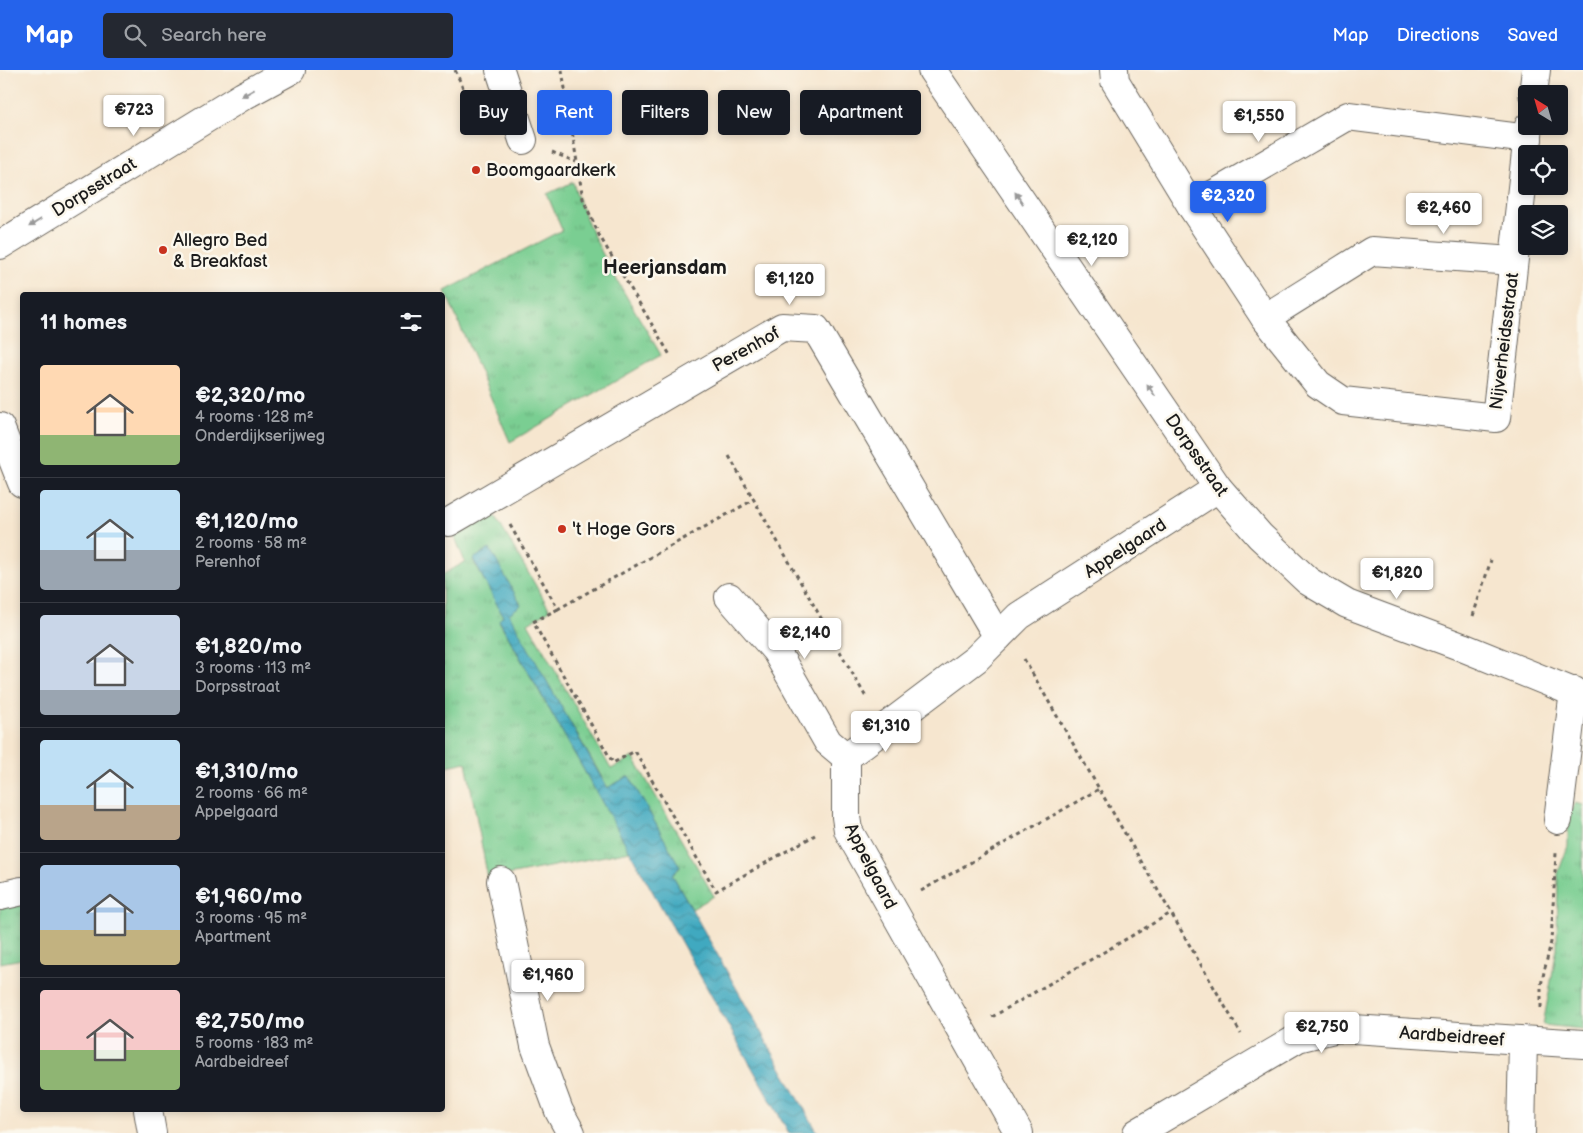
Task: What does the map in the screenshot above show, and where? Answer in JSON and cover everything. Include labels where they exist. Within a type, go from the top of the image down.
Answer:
[{"type":"street","name":"Dorpsstraat","points":[[0,245],[243,96],[291,70]]},
{"type":"street","points":[[500,70],[523,140]]},
{"type":"street","name":"Dorpsstraat","points":[[932,70],[1218,488],[1260,536],[1308,581],[1347,604],[1462,647],[1578,694]]},
{"type":"street","points":[[1534,85],[1536,70]]},
{"type":"street","points":[[1118,73],[1192,207],[1265,318]]},
{"type":"street","name":"Nijverheidsstraat","points":[[1192,207],[1348,116],[1518,131]]},
{"type":"street","name":"Nijverheidsstraat","points":[[1513,261],[1372,251],[1265,318],[1318,384],[1343,401],[1496,418],[1528,135]]},
{"type":"street","name":"Perenhof","points":[[449,522],[782,327],[816,330],[1002,632]]},
{"type":"street","points":[[0,427],[20,478]]},
{"type":"street","name":"Appelgaard","points":[[1019,1133],[848,830],[846,817],[846,757],[976,659],[1019,616],[1218,488]]},
{"type":"street","points":[[729,597],[776,651],[828,742],[846,757]]},
{"type":"street","points":[[1558,820],[1578,694]]},
{"type":"street","points":[[501,881],[535,1046],[559,1111],[571,1133]]},
{"type":"street","points":[[0,896],[20,891]]},
{"type":"street","name":"Aardbeidreef","points":[[1137,1133],[1298,1038],[1338,1028],[1583,1044]]},
{"type":"street","points":[[1521,1133],[1532,1041]]},
{"type":"street","points":[[148,1112],[152,1133]]},
{"type":"path","points":[[562,70],[583,199],[599,235],[686,383]]},
{"type":"path","points":[[729,456],[884,728]]},
{"type":"path","points":[[494,496],[558,609]]},
{"type":"path","points":[[753,500],[533,622],[613,763],[635,751],[716,891],[846,817]]},
{"type":"path","points":[[1462,647],[1491,560]]},
{"type":"path","points":[[1002,632],[1099,789],[1257,1062]]},
{"type":"path","points":[[892,908],[1099,789]]},
{"type":"path","points":[[1532,1041],[1551,942],[1558,820]]},
{"type":"path","points":[[963,1033],[1171,913]]},
{"type":"green space","points":[[573,182],[600,249],[661,355],[510,442],[445,291],[562,230],[547,194]]},
{"type":"green space","points":[[494,514],[550,610],[528,623],[611,769],[633,757],[714,896],[692,909],[672,874],[680,868],[629,776],[608,788],[508,614],[521,605],[473,560],[504,617],[499,621],[630,851],[488,879],[466,762],[445,767],[445,573],[465,562],[454,535]]},
{"type":"green space","points":[[1575,803],[1583,805],[1583,1029],[1543,1025],[1557,948],[1558,873],[1568,846],[1568,819]]},
{"type":"green space","points":[[20,903],[20,959],[0,963],[0,908]]},
{"type":"water","points":[[490,549],[521,605],[509,614],[607,788],[629,776],[680,867],[672,874],[818,1133],[789,1133],[499,620],[503,616],[473,559]]},
{"type":"place","name":"Boomgaardkerk","points":[[476,170]]},
{"type":"place","name":"Allegro Bed & Breakfast","points":[[163,250]]},
{"type":"place","name":"'t Hoge Gors","points":[[562,529]]},
{"type":"district","name":"Heerjansdam","points":[[665,267]]}]
